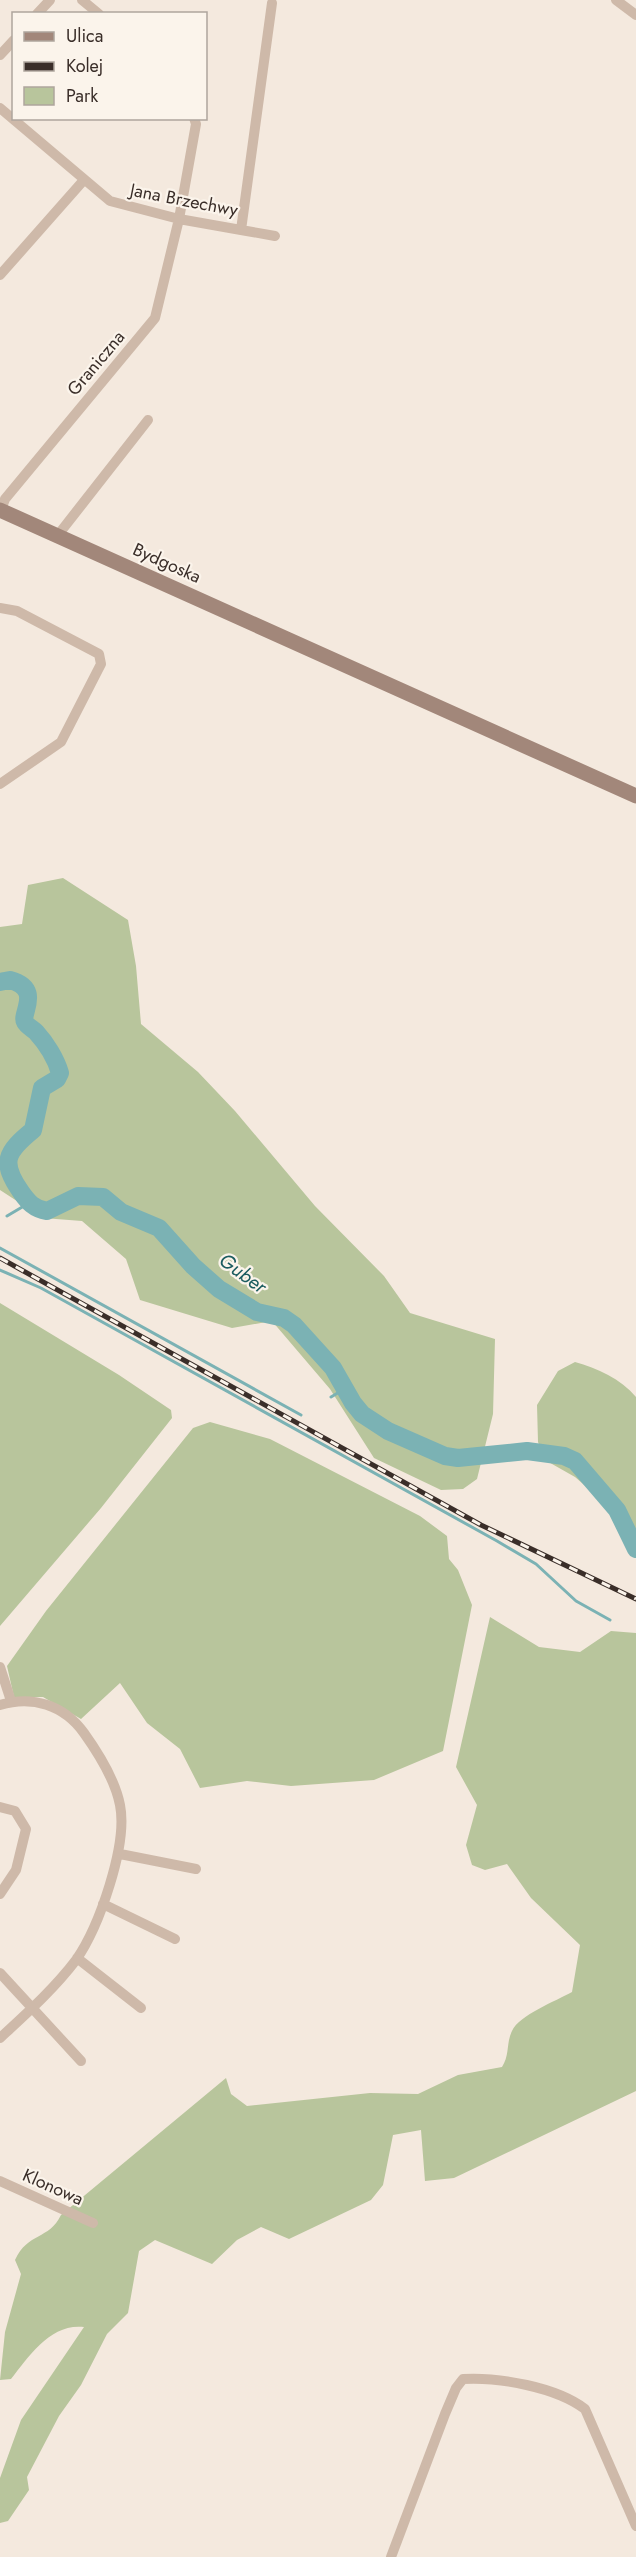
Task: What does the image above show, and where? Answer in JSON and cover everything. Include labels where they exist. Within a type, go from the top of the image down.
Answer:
[{"type":"main road","name":"Bydgoska","points":[[1,510],[636,796]]},
{"type":"street","points":[[40,12],[50,0]]},
{"type":"street","points":[[82,0],[97,12]]},
{"type":"street","points":[[616,0],[636,15]]},
{"type":"street","name":"Jana Brzechwy","points":[[14,120],[83,181],[110,201],[179,219],[241,230],[272,3]]},
{"type":"street","points":[[0,55],[12,42]]},
{"type":"street","name":"Jana Brzechwy","points":[[0,108],[12,119]]},
{"type":"street","name":"Graniczna","points":[[1,510],[5,499],[155,318],[191,161],[195,120]]},
{"type":"street","points":[[0,275],[83,181]]},
{"type":"street","points":[[241,230],[275,236]]},
{"type":"street","points":[[58,535],[147,420]]},
{"type":"street","points":[[0,608],[16,611],[99,654],[100,664],[61,742],[0,784]]},
{"type":"street","points":[[0,1666],[5,1703],[44,1701],[77,1723],[103,1760],[120,1805],[120,1854],[103,1904],[77,1958],[32,2008],[0,2038]]},
{"type":"street","points":[[0,1807],[15,1811],[26,1829],[16,1870],[0,1894]]},
{"type":"street","points":[[120,1854],[196,1869]]},
{"type":"street","points":[[103,1904],[175,1939]]},
{"type":"street","points":[[77,1958],[141,2008]]},
{"type":"street","points":[[0,1973],[81,2061]]},
{"type":"street","name":"Klonowa","points":[[0,2181],[93,2223]]},
{"type":"street","points":[[391,2557],[445,2414],[456,2388],[463,2379],[476,2378],[546,2389],[574,2401],[585,2409],[636,2526]]},
{"type":"green space","points":[[63,878],[128,920],[136,966],[141,1024],[198,1072],[235,1111],[315,1206],[384,1276],[410,1313],[495,1339],[493,1414],[477,1479],[463,1489],[441,1490],[374,1458],[330,1389],[272,1321],[232,1328],[140,1300],[126,1259],[82,1221],[43,1218],[0,1190],[0,927],[22,924],[28,885]]},
{"type":"green space","points":[[0,1303],[119,1375],[171,1410],[172,1418],[101,1508],[0,1626]]},
{"type":"green space","points":[[575,1362],[608,1375],[636,1397],[636,1550],[619,1515],[575,1477],[545,1460],[538,1442],[537,1405],[558,1371]]},
{"type":"green space","points":[[210,1422],[270,1439],[420,1516],[447,1536],[449,1559],[458,1570],[472,1605],[443,1751],[374,1780],[291,1786],[247,1781],[200,1788],[180,1749],[147,1723],[120,1683],[81,1719],[43,1697],[14,1697],[7,1666],[46,1611],[193,1428]]},
{"type":"green space","points":[[490,1617],[539,1647],[580,1652],[611,1631],[636,1633],[636,2091],[454,2178],[425,2181],[421,2130],[393,2135],[383,2185],[371,2200],[289,2239],[261,2227],[237,2240],[212,2264],[155,2240],[139,2251],[128,2313],[107,2334],[81,2385],[59,2416],[27,2477],[29,2490],[8,2521],[0,2523],[0,2478],[21,2420],[84,2327],[61,2330],[51,2336],[33,2351],[11,2379],[0,2380],[5,2332],[21,2274],[15,2260],[26,2245],[51,2229],[61,2215],[226,2078],[231,2094],[247,2106],[370,2093],[418,2094],[458,2075],[502,2067],[510,2036],[516,2025],[530,2014],[572,1992],[580,1945],[531,1898],[507,1864],[485,1870],[472,1865],[466,1845],[477,1805],[456,1767]]},
{"type":"waterway","name":"Guber","points":[[0,982],[10,980],[26,989],[28,1001],[25,1022],[47,1046],[60,1073],[57,1079],[42,1088],[33,1130],[17,1145],[9,1158],[8,1165],[14,1182],[32,1204],[38,1209],[47,1211],[78,1196],[103,1197],[121,1212],[159,1228],[193,1266],[219,1289],[257,1312],[284,1318],[294,1325],[333,1368],[362,1414],[388,1431],[445,1456],[458,1458],[527,1451],[564,1456],[575,1461],[617,1510],[636,1549]]},
{"type":"waterway","points":[[7,1216],[29,1203]]},
{"type":"waterway","points":[[0,1248],[301,1415]]},
{"type":"waterway","points":[[0,1270],[41,1288],[497,1541],[536,1564],[576,1601],[610,1620]]},
{"type":"waterway","points":[[331,1397],[346,1388]]},
{"type":"railway","points":[[0,1258],[481,1525],[636,1599]]}]
